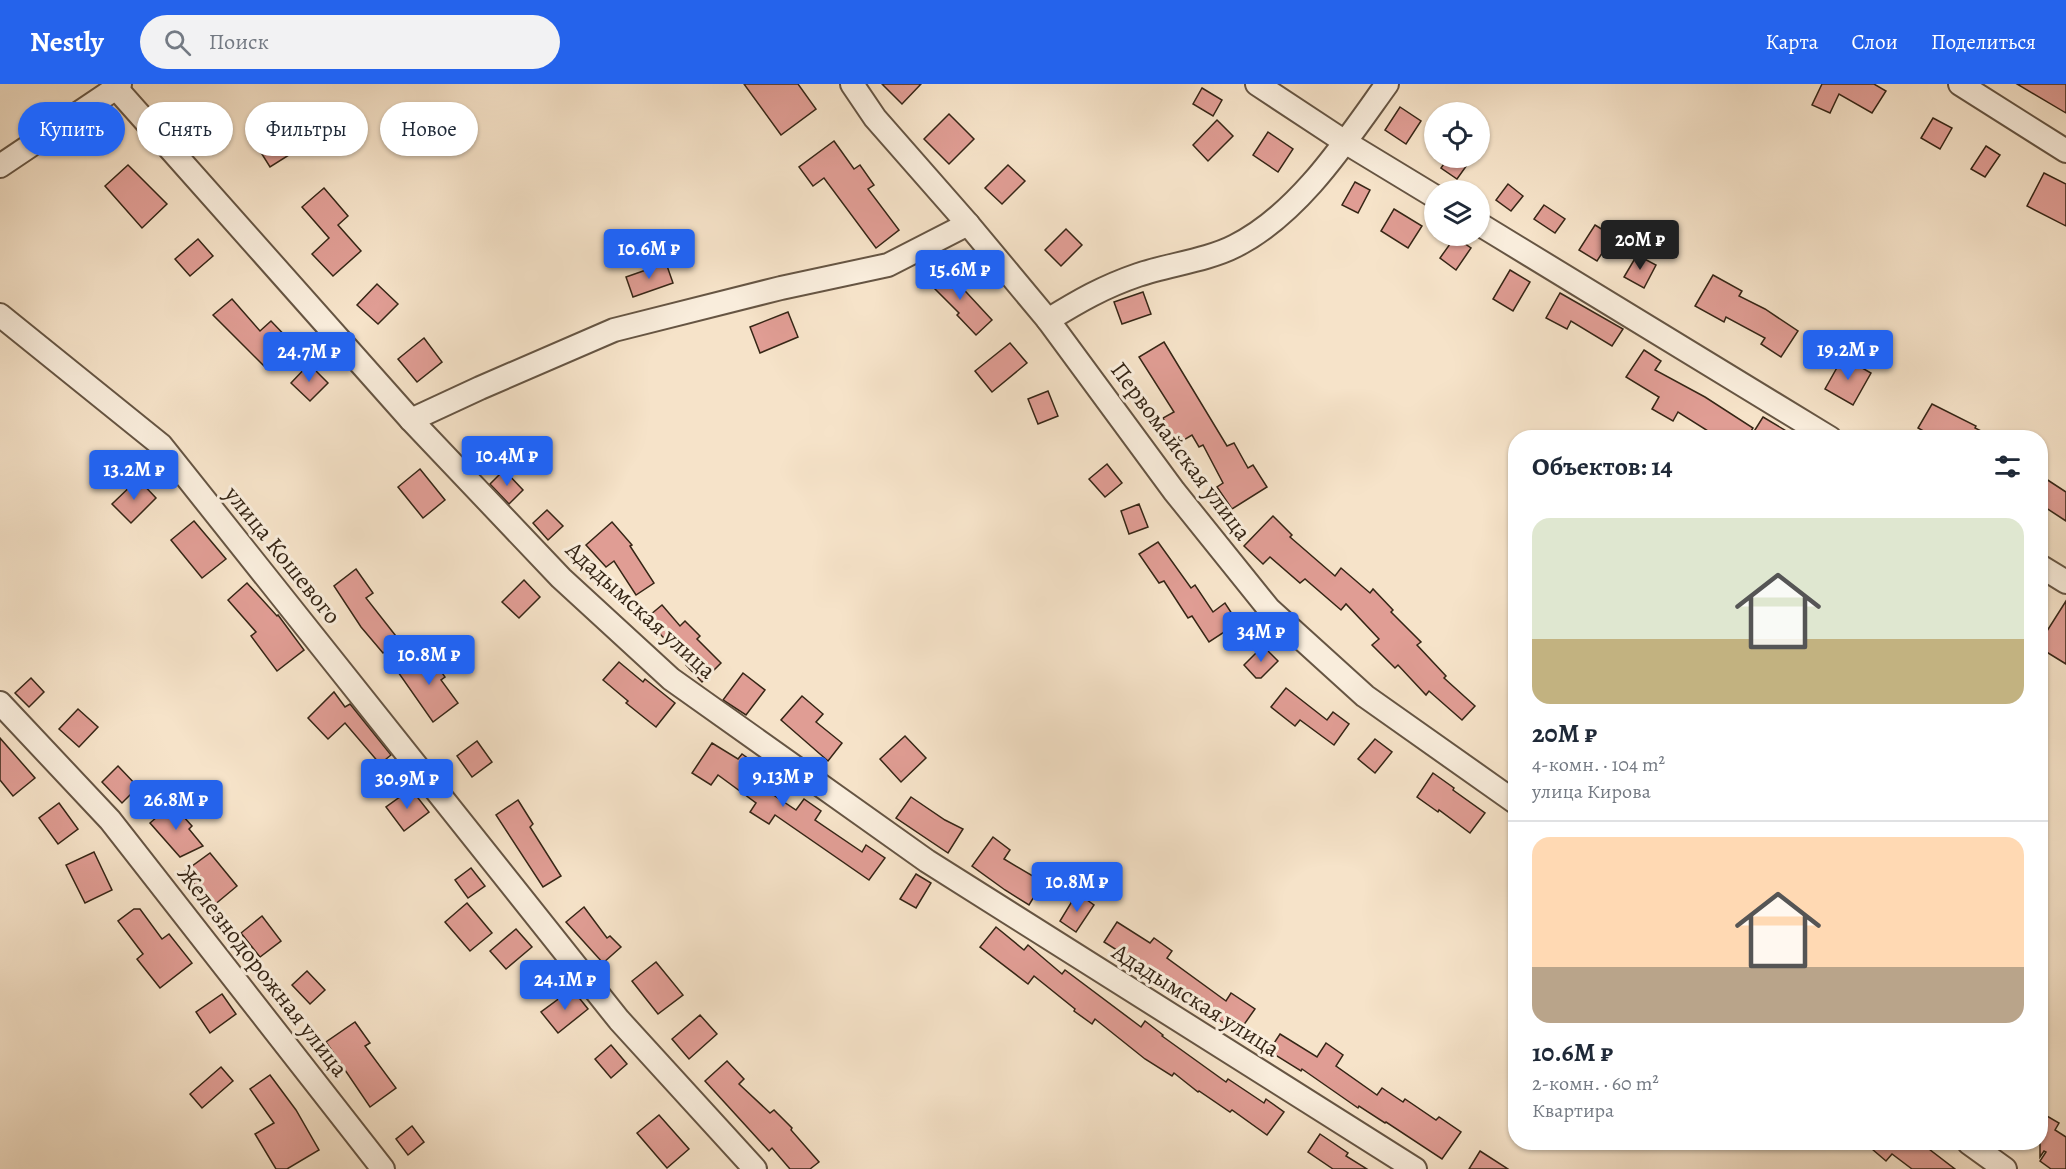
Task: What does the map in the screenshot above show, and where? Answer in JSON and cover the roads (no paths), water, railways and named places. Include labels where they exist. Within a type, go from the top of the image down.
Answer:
[{"type":"street","name":"Первомайская улица","points":[[852,84],[875,118],[1048,320],[1174,491],[1269,609],[1365,696],[1508,797]]},
{"type":"street","points":[[1257,84],[1345,142],[1424,190]]},
{"type":"street","points":[[1048,320],[1094,292],[1138,275],[1231,248],[1269,225],[1303,193],[1345,142],[1387,84]]},
{"type":"street","points":[[1960,84],[2066,151]]},
{"type":"street","points":[[0,166],[118,86]]},
{"type":"street","name":"Ададымская улица","points":[[118,86],[411,420],[561,578],[671,679],[927,861],[1415,1169]]},
{"type":"street","points":[[411,420],[614,330],[781,288],[888,265],[968,224]]},
{"type":"street","points":[[1490,231],[1817,430]]},
{"type":"street","name":"улица Кошевого","points":[[0,315],[161,445],[619,1020],[755,1169]]},
{"type":"street","points":[[2048,571],[2066,582]]},
{"type":"street","name":"Железнодорожная улица","points":[[0,703],[110,819],[383,1169]]},
{"type":"street","points":[[1979,1150],[2005,1169]]}]
